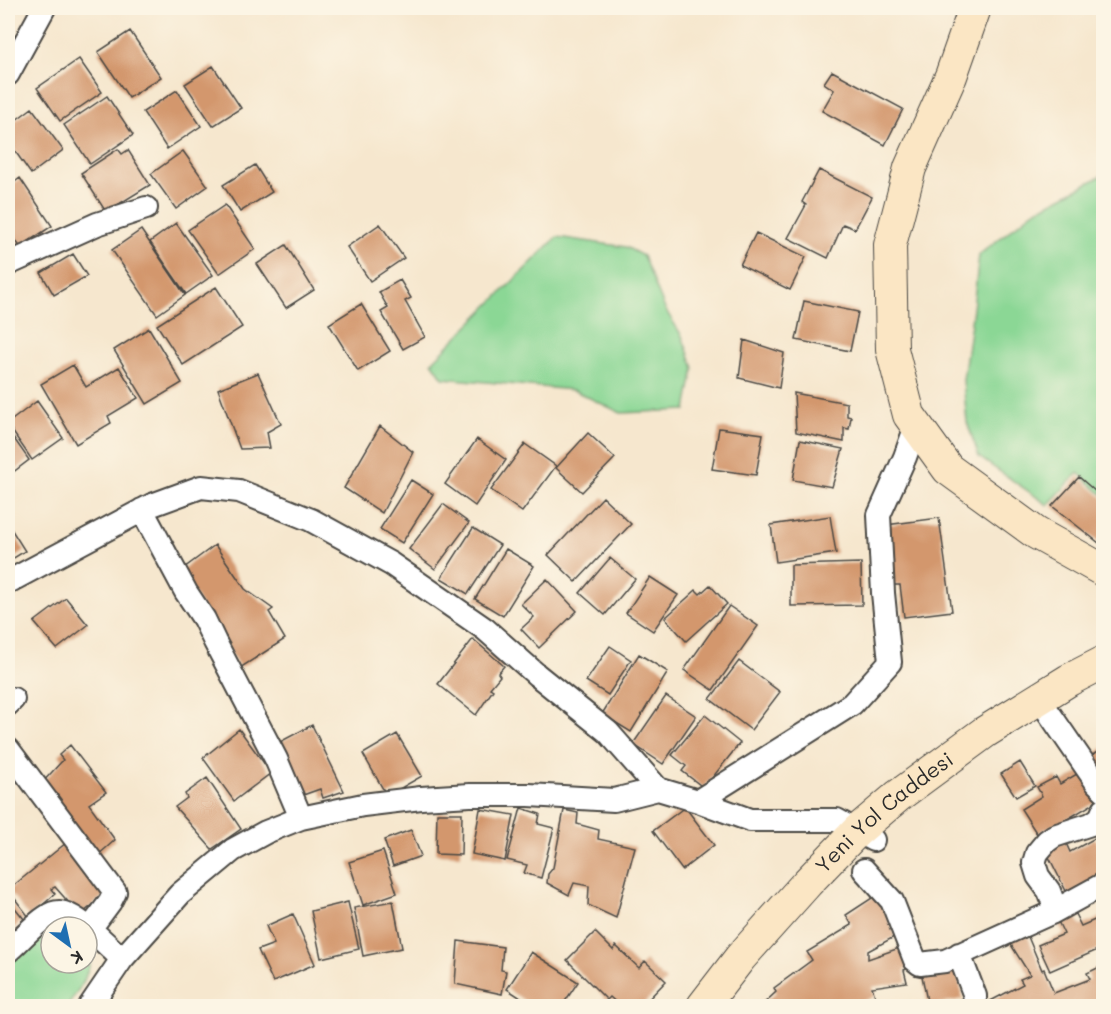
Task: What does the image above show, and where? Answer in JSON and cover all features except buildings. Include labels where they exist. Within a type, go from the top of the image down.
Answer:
[{"type":"main road","points":[[975,8],[951,76],[910,168],[890,245],[892,349],[909,415],[948,469],[1036,533],[1104,571]]},
{"type":"main road","name":"Yeni Yol Caddesi","points":[[720,1006],[770,940],[846,864],[865,836],[898,796],[985,732],[1069,680],[1104,662]]},
{"type":"main road","name":"Yeni Yol Caddesi","points":[[703,1006],[760,935],[865,836],[1005,741],[1104,682]]},
{"type":"street","points":[[8,74],[44,8]]},
{"type":"street","points":[[8,264],[97,224],[146,208]]},
{"type":"street","points":[[699,801],[852,704],[890,662],[882,593],[879,515],[916,426]]},
{"type":"street","points":[[8,582],[152,505],[201,487],[239,491],[311,520],[391,564],[485,629],[537,675],[608,732],[658,789]]},
{"type":"street","points":[[142,510],[186,592],[204,619],[276,759],[301,818]]},
{"type":"street","points":[[1049,713],[1104,790]]},
{"type":"street","points":[[8,749],[115,892],[99,917]]},
{"type":"street","points":[[98,1004],[122,959],[180,894],[233,850],[266,832],[301,818],[363,805],[421,798],[529,795],[614,800],[658,789],[750,820],[837,820],[865,836]]},
{"type":"street","points":[[1056,910],[1049,891],[1038,876],[1034,863],[1037,853],[1054,836],[1091,824],[1100,818],[1104,809]]},
{"type":"street","points":[[864,870],[892,901],[915,960],[920,964],[945,961],[1056,910],[1104,884]]},
{"type":"street","points":[[49,915],[55,912],[67,915]]},
{"type":"street","points":[[8,951],[39,923]]},
{"type":"street","points":[[99,937],[122,959]]},
{"type":"street","points":[[958,954],[975,996],[975,1001],[971,1006]]},
{"type":"green space","points":[[1103,175],[1103,495],[1078,473],[1048,505],[979,457],[967,422],[963,380],[979,255],[1033,212]]},
{"type":"green space","points":[[557,237],[626,247],[643,256],[665,309],[682,336],[694,368],[686,410],[621,413],[573,390],[443,378],[432,362]]},
{"type":"green space","points":[[39,936],[39,975],[86,975],[68,1006],[8,1006],[8,962]]}]
